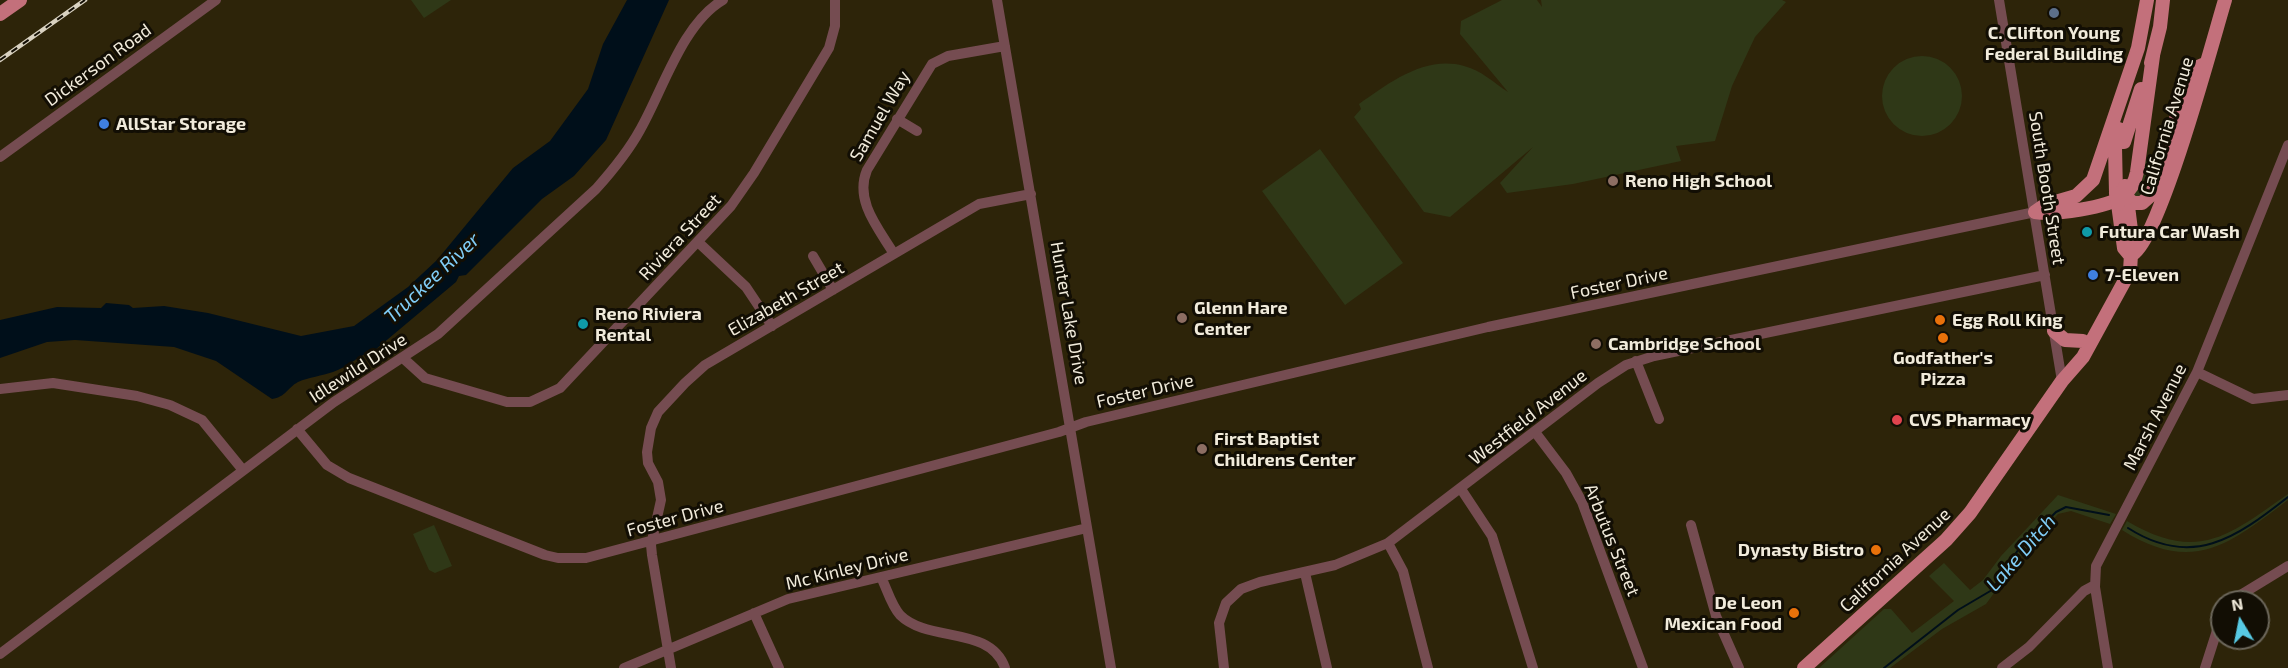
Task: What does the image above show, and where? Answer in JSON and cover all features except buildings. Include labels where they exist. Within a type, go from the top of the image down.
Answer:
[{"type":"main road","points":[[0,14],[20,0]]},
{"type":"main road","points":[[2035,213],[2045,206],[2076,196],[2093,180],[2138,48],[2148,0]]},
{"type":"main road","points":[[2131,255],[2132,238],[2121,195],[2117,138],[2148,39],[2154,0]]},
{"type":"main road","points":[[2035,213],[2052,214],[2107,202],[2123,196],[2132,186],[2137,172],[2163,0]]},
{"type":"main road","name":"California Avenue","points":[[2062,381],[2065,369],[2131,255],[2140,240],[2146,236],[2165,192],[2224,0]]},
{"type":"main road","points":[[2121,195],[2125,137],[2153,56]]},
{"type":"main road","points":[[2121,195],[2133,203],[2142,203],[2152,194],[2190,75],[2196,68],[2205,64]]},
{"type":"main road","name":"California Avenue","points":[[1804,668],[1952,534],[2062,381],[2083,357],[2130,271],[2131,255]]},
{"type":"main road","points":[[2054,331],[2065,340],[2083,341]]},
{"type":"street","name":"Dickerson Road","points":[[0,156],[216,0]]},
{"type":"street","name":"Idlewild Drive","points":[[1,651],[297,429],[357,386],[438,334],[596,189],[614,169],[641,129],[692,30],[709,10],[723,0]]},
{"type":"street","name":"Riviera Street","points":[[403,358],[417,373],[435,381],[507,402],[541,399],[566,383],[743,191],[829,48],[835,26],[835,0]]},
{"type":"street","name":"Hunter Lake Drive","points":[[997,0],[1111,668]]},
{"type":"street","name":"South Booth Street","points":[[2000,0],[2062,381]]},
{"type":"street","name":"Samuel Way","points":[[894,254],[865,203],[862,187],[867,170],[932,64],[948,56],[1005,46]]},
{"type":"street","points":[[897,119],[917,131]]},
{"type":"street","name":"Marsh Avenue","points":[[2108,668],[2095,585],[2100,557],[2197,372],[2288,145]]},
{"type":"street","name":"Elizabeth Street","points":[[671,668],[651,555],[661,501],[661,491],[650,468],[647,452],[653,420],[699,370],[772,326],[980,204],[1031,194]]},
{"type":"street","name":"Foster Drive","points":[[297,429],[318,456],[338,472],[545,555],[558,558],[586,558],[1071,427],[1455,334],[2035,213]]},
{"type":"street","points":[[698,242],[746,287],[772,326]]},
{"type":"street","points":[[813,256],[833,290]]},
{"type":"street","name":"Westfield Avenue","points":[[1224,668],[1219,623],[1226,603],[1233,595],[1251,585],[1352,560],[1388,543],[1615,371],[1636,361],[2045,275]]},
{"type":"street","points":[[1636,361],[1659,419]]},
{"type":"street","points":[[2197,372],[2253,399],[2288,395]]},
{"type":"street","points":[[0,389],[53,383],[127,394],[170,405],[202,420],[242,469]]},
{"type":"street","name":"Arbutus Street","points":[[1534,432],[1566,473],[1582,502],[1643,668]]},
{"type":"street","points":[[1461,489],[1492,536],[1533,668]]},
{"type":"street","points":[[1691,525],[1716,616],[1739,668]]},
{"type":"street","name":"Mc Kinley Drive","points":[[624,668],[788,599],[1087,528]]},
{"type":"street","points":[[1388,543],[1403,571],[1428,668]]},
{"type":"street","points":[[2249,590],[2288,566]]},
{"type":"street","points":[[1305,573],[1327,668]]},
{"type":"street","points":[[881,577],[894,607],[906,620],[983,644],[998,654],[1005,668]]},
{"type":"street","points":[[2002,668],[2028,647],[2084,591],[2095,585]]},
{"type":"street","points":[[754,613],[779,668]]},
{"type":"street","points":[[2205,668],[2211,650]]},
{"type":"green space","points":[[411,0],[451,0],[424,18]]},
{"type":"green space","points":[[1502,0],[1537,0],[1542,7],[1541,0],[1782,0],[1786,2],[1755,37],[1732,86],[1715,141],[1676,146],[1681,161],[1573,184],[1507,193],[1500,183],[1533,147],[1450,217],[1424,212],[1354,117],[1361,109],[1359,104],[1395,80],[1435,64],[1470,68],[1508,92],[1460,34],[1461,21]]},
{"type":"green space","points":[[1922,56],[1937,59],[1950,68],[1959,81],[1962,96],[1959,111],[1950,124],[1937,133],[1922,136],[1907,133],[1894,124],[1885,111],[1882,96],[1885,81],[1894,68],[1907,59]]},
{"type":"green space","points":[[1320,149],[1403,263],[1345,305],[1262,191]]},
{"type":"green space","points":[[2142,159],[2156,163],[2144,197],[2133,196]]},
{"type":"green space","points":[[2288,494],[2288,500],[2248,530],[2229,541],[2210,548],[2190,552],[2170,550],[2147,543],[2122,530],[2127,521],[2152,534],[2174,540],[2193,542],[2212,539],[2248,522]]},
{"type":"green space","points":[[2058,495],[2116,514],[2110,524],[2071,511],[2058,514],[2022,555],[1986,604],[1942,629],[1890,668],[1819,668],[1884,609],[1891,609],[1912,633],[1954,601],[1929,576],[1944,563],[1970,590],[1983,580],[2001,556]]},
{"type":"green space","points":[[434,525],[452,566],[435,573],[429,570],[413,534]]},
{"type":"water","name":"Truckee River","points":[[627,0],[669,0],[606,140],[574,176],[542,199],[466,275],[459,276],[456,282],[375,350],[338,370],[298,382],[280,396],[272,399],[216,361],[174,347],[75,340],[47,342],[0,358],[0,320],[57,307],[101,308],[106,303],[129,305],[133,308],[164,306],[208,313],[301,336],[354,326],[408,287],[437,260],[513,168],[550,141],[588,89],[603,44]]},
{"type":"waterway","name":"Lake Ditch","points":[[2128,528],[2151,540],[2173,546],[2193,547],[2231,536],[2288,497]]},
{"type":"waterway","name":"Lake Ditch","points":[[1884,668],[1958,610],[1992,590],[2018,550],[2056,512],[2066,507],[2109,515]]},
{"type":"railway","points":[[0,60],[85,0]]},
{"type":"place","name":"C. Clifton Young Federal Building","points":[[2054,13]]},
{"type":"place","name":"AllStar Storage","points":[[104,124]]},
{"type":"place","name":"Reno High School","points":[[1613,181]]},
{"type":"place","name":"Futura Car Wash","points":[[2087,232]]},
{"type":"place","name":"7-Eleven","points":[[2093,275]]},
{"type":"place","name":"Glenn Hare Center","points":[[1182,318]]},
{"type":"place","name":"Egg Roll King","points":[[1940,320]]},
{"type":"place","name":"Reno Riviera Rental","points":[[583,324]]},
{"type":"place","name":"Godfather's Pizza","points":[[1943,338]]},
{"type":"place","name":"Cambridge School","points":[[1596,344]]},
{"type":"place","name":"CVS Pharmacy","points":[[1897,420]]},
{"type":"place","name":"First Baptist Childrens Center","points":[[1202,449]]},
{"type":"place","name":"Dynasty Bistro","points":[[1876,550]]},
{"type":"place","name":"De Leon Mexican Food","points":[[1794,613]]}]
